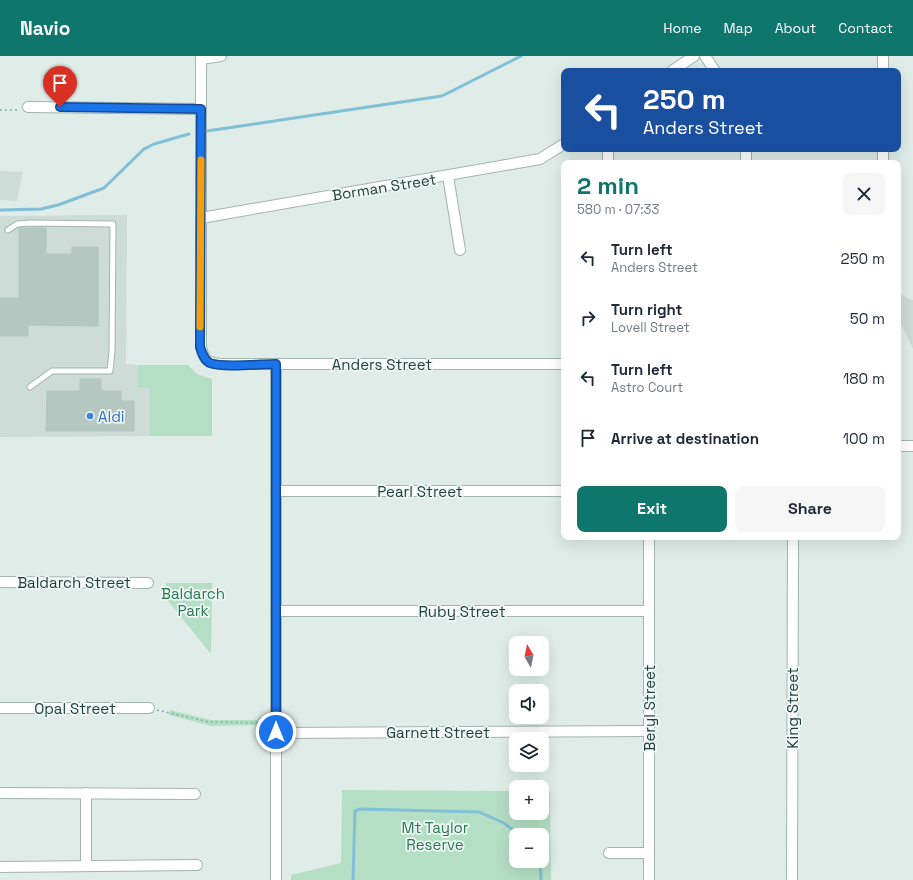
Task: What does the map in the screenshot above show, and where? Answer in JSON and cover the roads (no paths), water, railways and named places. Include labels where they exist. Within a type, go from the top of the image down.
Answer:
[{"type":"street","points":[[201,218],[201,58],[221,56]]},
{"type":"street","points":[[676,68],[694,56]]},
{"type":"street","points":[[705,56],[713,68]]},
{"type":"street","points":[[883,56],[883,68]]},
{"type":"street","points":[[28,107],[201,109]]},
{"type":"street","name":"Borman Street","points":[[201,218],[540,159],[561,146]]},
{"type":"street","points":[[448,176],[460,250]]},
{"type":"street","name":"Anders Street","points":[[201,218],[200,347],[203,357],[209,363],[561,364]]},
{"type":"street","points":[[276,364],[276,880]]},
{"type":"street","points":[[901,446],[913,446]]},
{"type":"street","name":"Pearl Street","points":[[276,491],[561,491]]},
{"type":"street","name":"Beryl Street","points":[[649,540],[649,880]]},
{"type":"street","name":"King Street","points":[[792,540],[792,880]]},
{"type":"street","name":"Baldarch Street","points":[[0,582],[148,583]]},
{"type":"street","name":"Ruby Street","points":[[276,611],[649,611]]},
{"type":"street","name":"Opal Street","points":[[0,708],[149,708]]},
{"type":"street","name":"Garnett Street","points":[[276,728],[649,731]]},
{"type":"street","points":[[0,793],[195,794]]},
{"type":"street","points":[[86,793],[86,866]]},
{"type":"street","points":[[609,853],[649,853]]},
{"type":"street","points":[[0,867],[55,868],[86,866],[198,865]]},
{"type":"lane","points":[[8,230],[17,224],[29,222],[113,224],[112,351],[110,371],[52,371],[30,387]]},
{"type":"waterway","points":[[207,131],[442,96],[521,56]]},
{"type":"waterway","points":[[0,210],[41,209],[58,205],[104,188],[144,149],[154,144],[189,134]]},
{"type":"waterway","points":[[353,880],[355,811],[359,809],[479,812],[504,823],[510,828]]},
{"type":"waterway","points":[[540,868],[541,880]]},
{"type":"place","name":"Aldi","points":[[90,416]]},
{"type":"park label","name":"Baldarch Park","points":[[193,602]]},
{"type":"park label","name":"Mt Taylor Reserve","points":[[435,836]]}]
